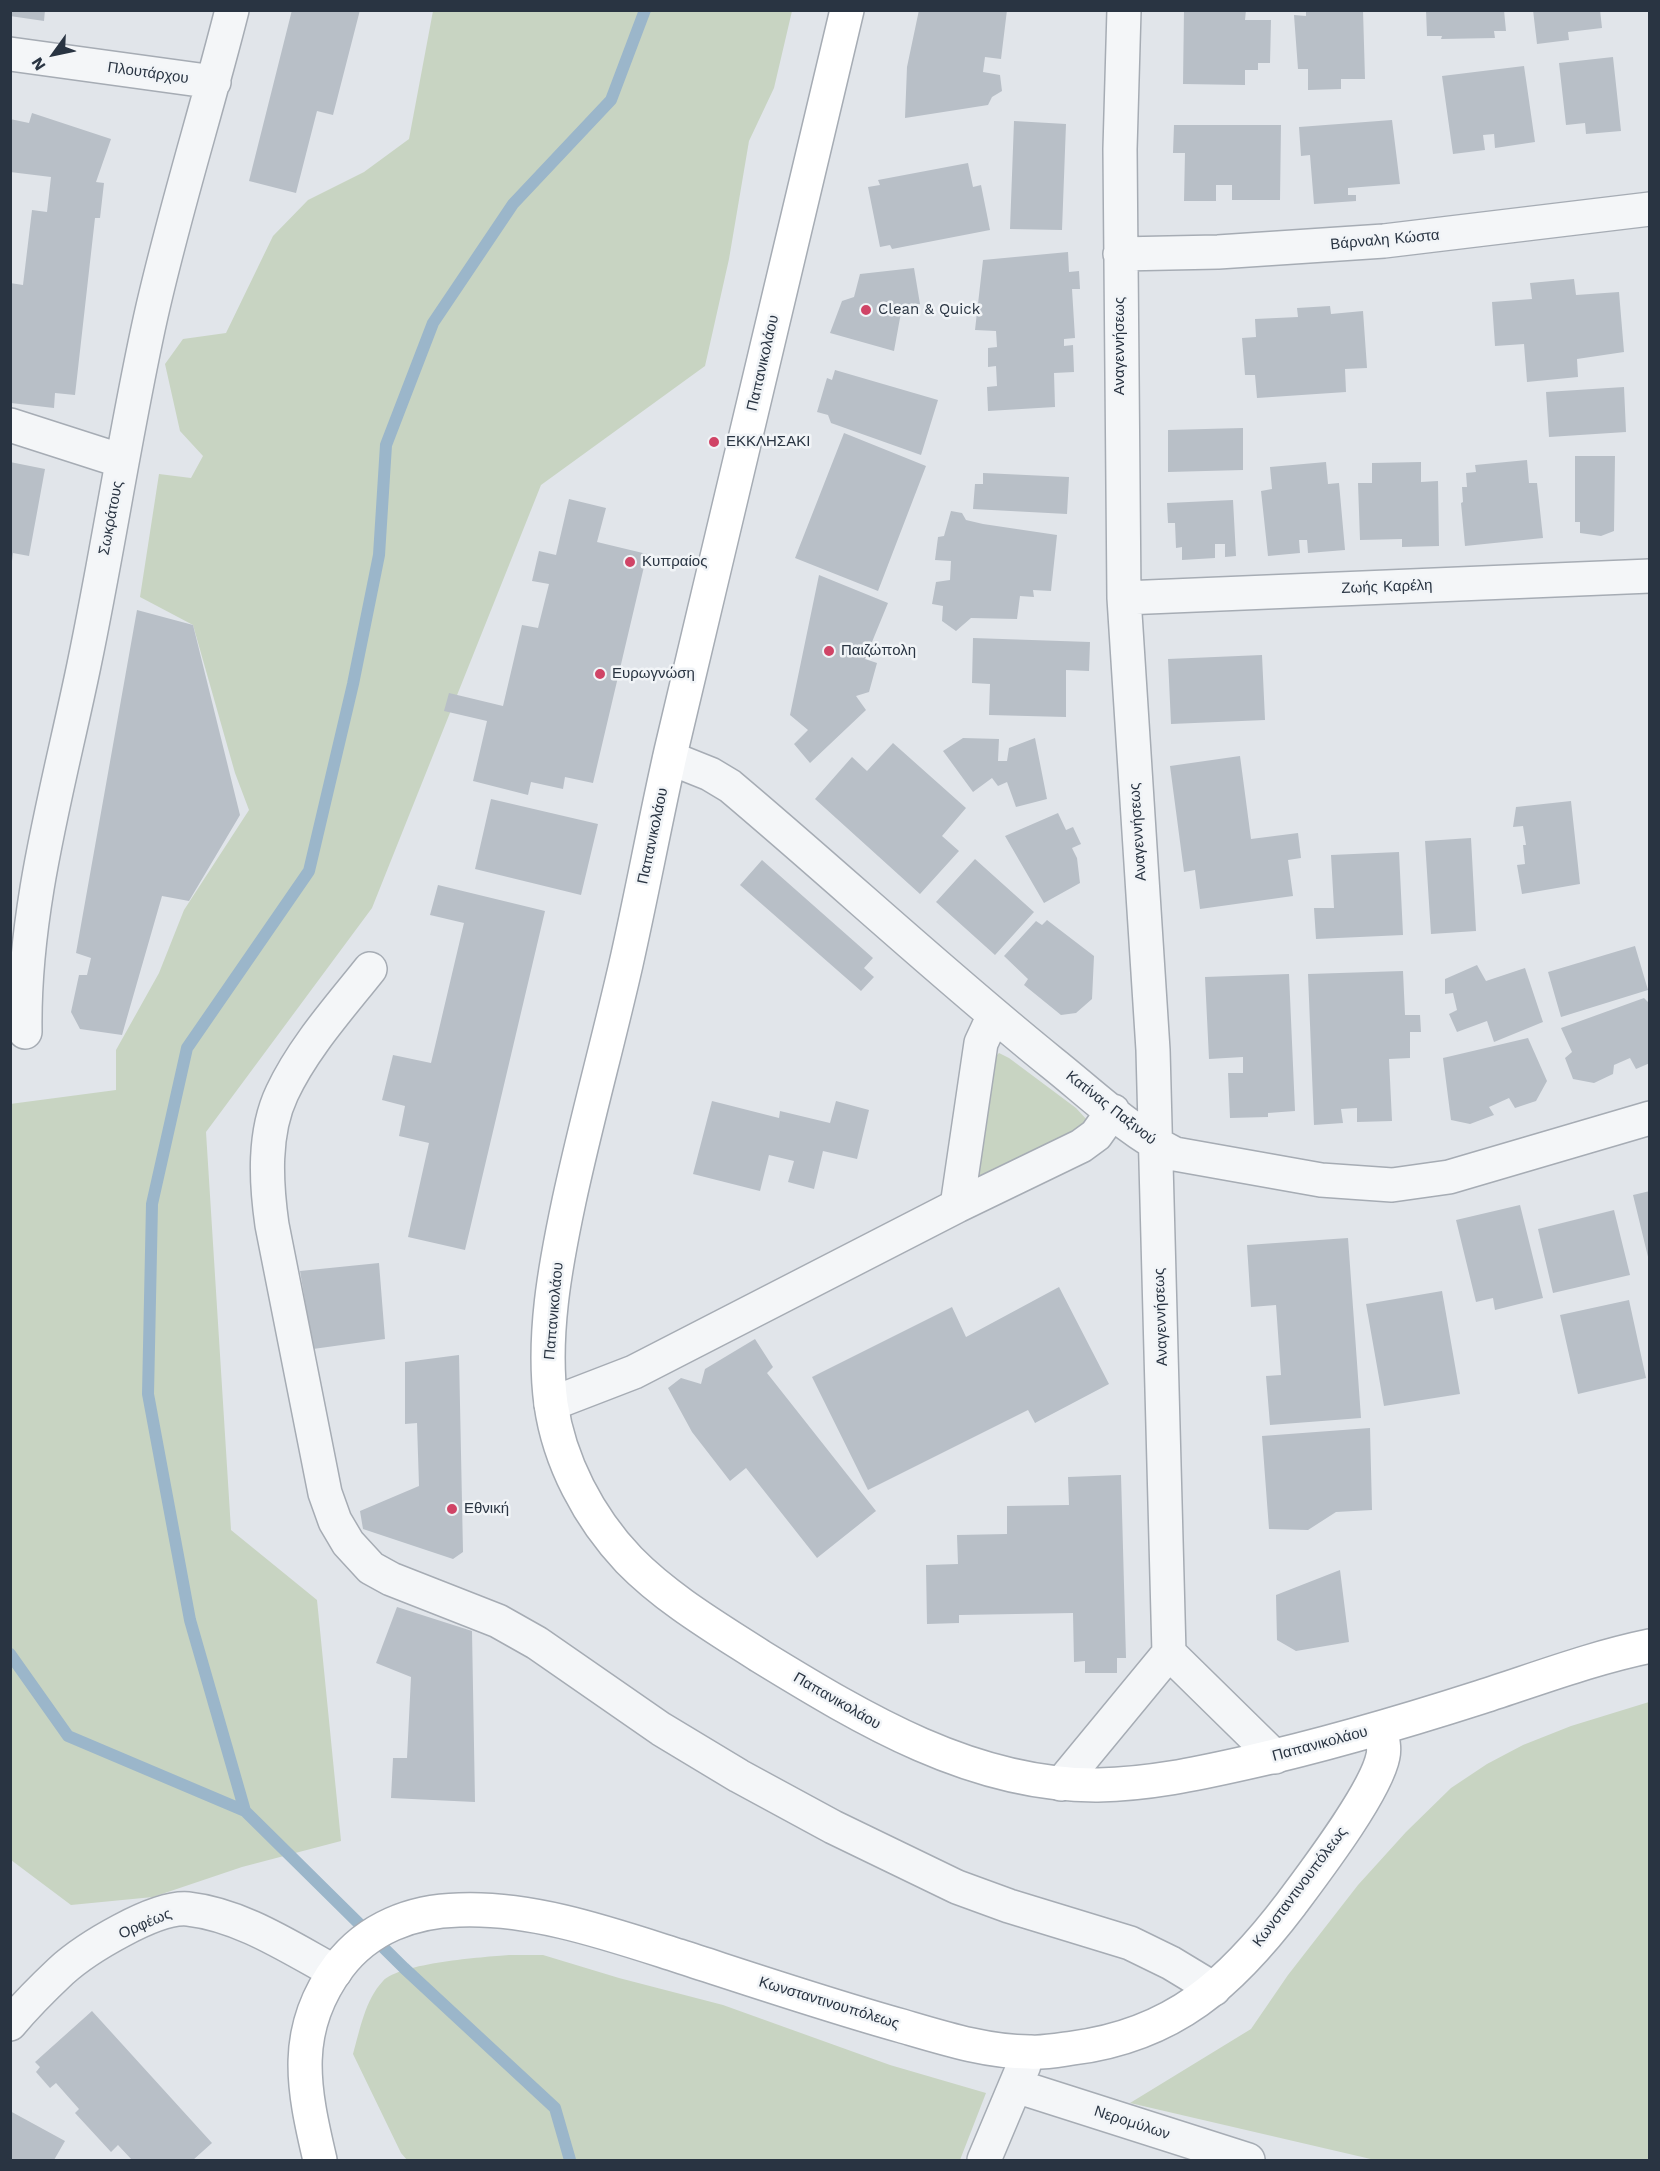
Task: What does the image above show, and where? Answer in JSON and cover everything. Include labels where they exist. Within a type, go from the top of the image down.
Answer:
[{"type":"main road","name":"Παπανικολάου","points":[[847,10],[670,758],[635,921],[561,1239],[550,1328],[551,1404],[567,1462],[587,1504],[630,1561],[662,1589],[731,1638],[888,1731],[966,1762],[1002,1773],[1061,1784],[1152,1782],[1275,1756],[1380,1728],[1577,1665],[1650,1646]]},
{"type":"main road","name":"Κωνσταντινουπόλεως","points":[[320,2160],[307,2100],[305,2040],[320,1995],[342,1962],[377,1932],[399,1921],[437,1911],[493,1911],[561,1922],[640,1944],[863,2015],[961,2043],[1029,2053],[1090,2046],[1157,2026],[1214,1989],[1281,1917],[1349,1820],[1381,1763],[1384,1752],[1380,1728]]},
{"type":"street","name":"Σωκράτους","points":[[25,1032],[26,972],[42,855],[84,664],[151,317],[232,10]]},
{"type":"street","name":"Αναγεννήσεως","points":[[1124,10],[1120,254],[1124,598],[1154,1050],[1169,1653]]},
{"type":"street","name":"Πλουτάρχου","points":[[10,54],[214,82]]},
{"type":"street","name":"Βάρναλη Κώστα","points":[[1120,254],[1218,252],[1383,241],[1650,210]]},
{"type":"street","points":[[10,425],[122,461]]},
{"type":"street","name":"Ζωής Καρέλη","points":[[1124,598],[1650,576]]},
{"type":"street","name":"Κατίνας Παξινού","points":[[670,758],[710,774],[730,786],[994,1015],[1113,1111],[1157,1144],[1175,1154],[1321,1180],[1392,1185],[1420,1183],[1459,1174],[1650,1118]]},
{"type":"street","points":[[370,969],[321,1032],[281,1094],[271,1132],[267,1188],[272,1225],[325,1493],[335,1521],[348,1543],[371,1568],[391,1579],[498,1622],[537,1644],[661,1729],[739,1776],[833,1827],[968,1891],[1130,1943],[1214,1989]]},
{"type":"street","points":[[957,1206],[981,1043],[994,1015]]},
{"type":"street","points":[[551,1404],[634,1372],[957,1206],[1090,1141],[1113,1111]]},
{"type":"street","points":[[1061,1784],[1169,1653],[1275,1756]]},
{"type":"street","name":"Ορφέως","points":[[10,2024],[61,1971],[79,1958],[143,1922],[174,1911],[185,1909],[210,1913],[342,1962]]},
{"type":"street","points":[[984,2160],[1029,2053]]},
{"type":"street","name":"Νερομύλων","points":[[1016,2086],[1248,2160]]},
{"type":"green space","points":[[433,11],[792,11],[774,88],[749,141],[729,259],[705,366],[541,485],[372,908],[206,1132],[231,1530],[317,1600],[341,1841],[242,1867],[153,1897],[71,1905],[11,1860],[10,1104],[116,1090],[116,1050],[159,973],[184,910],[249,810],[235,773],[193,625],[140,597],[159,474],[191,478],[203,456],[180,431],[165,364],[183,339],[226,333],[273,236],[308,200],[364,172],[409,139]]},
{"type":"green space","points":[[999,1053],[1076,1108],[1088,1121],[1087,1125],[980,1178],[976,1174],[996,1056]]},
{"type":"green space","points":[[1649,1702],[1649,2160],[1375,2160],[1130,2103],[1251,2029],[1288,1975],[1358,1885],[1406,1832],[1451,1788],[1487,1764],[1523,1745],[1571,1726]]},
{"type":"green space","points":[[509,1955],[543,1955],[619,1978],[723,2005],[890,2065],[986,2093],[960,2160],[407,2160],[401,2153],[353,2054],[372,1997],[383,1981],[406,1970],[443,1962]]},
{"type":"building","points":[[10,10],[45,10],[44,21],[10,16]]},
{"type":"building","points":[[292,10],[360,10],[333,115],[317,111],[296,193],[249,181]]},
{"type":"building","points":[[919,10],[1007,10],[1001,59],[985,57],[983,72],[1000,75],[1002,91],[992,97],[988,105],[905,118],[907,67]]},
{"type":"building","points":[[1184,10],[1246,10],[1245,20],[1271,20],[1270,63],[1258,63],[1258,70],[1245,70],[1245,85],[1183,84]]},
{"type":"building","points":[[1306,10],[1363,10],[1365,79],[1341,79],[1341,89],[1308,90],[1308,69],[1298,69],[1294,15],[1306,16]]},
{"type":"building","points":[[1426,10],[1504,10],[1506,31],[1494,31],[1495,38],[1441,39],[1442,36],[1427,36]]},
{"type":"building","points":[[1533,10],[1600,10],[1602,28],[1568,32],[1569,40],[1537,44]]},
{"type":"building","points":[[1613,57],[1621,131],[1586,134],[1585,123],[1566,125],[1559,63]]},
{"type":"building","points":[[1524,66],[1535,142],[1495,148],[1494,134],[1483,135],[1485,150],[1453,154],[1442,76]]},
{"type":"building","points":[[32,113],[111,139],[96,182],[104,183],[100,218],[95,218],[75,395],[55,393],[54,408],[11,403],[10,283],[23,285],[32,210],[47,212],[51,177],[10,172],[10,119],[29,123]]},
{"type":"building","points":[[1392,120],[1400,184],[1348,188],[1348,195],[1356,195],[1356,201],[1314,204],[1310,155],[1301,156],[1299,127]]},
{"type":"building","points":[[1014,121],[1066,124],[1062,230],[1010,229]]},
{"type":"building","points":[[1174,125],[1281,125],[1280,200],[1232,200],[1232,185],[1216,185],[1216,201],[1184,201],[1185,153],[1173,153]]},
{"type":"building","points":[[968,163],[973,187],[981,185],[990,230],[892,249],[890,245],[880,247],[868,187],[880,185],[878,180]]},
{"type":"building","points":[[1068,252],[1069,272],[1079,271],[1080,289],[1072,289],[1075,338],[1064,339],[1064,346],[1073,345],[1074,372],[1054,373],[1055,407],[988,411],[987,387],[997,386],[996,366],[988,367],[988,348],[997,347],[996,331],[975,330],[983,260]]},
{"type":"building","points":[[914,268],[920,304],[902,307],[894,351],[830,333],[842,301],[854,297],[860,274]]},
{"type":"building","points":[[1574,279],[1576,295],[1619,292],[1624,352],[1577,359],[1578,377],[1527,382],[1524,344],[1495,346],[1492,302],[1532,299],[1530,283]]},
{"type":"building","points":[[1330,306],[1331,314],[1363,311],[1367,368],[1345,369],[1346,392],[1257,398],[1255,375],[1245,375],[1242,338],[1256,337],[1255,319],[1298,317],[1297,308]]},
{"type":"building","points":[[835,370],[938,400],[921,455],[831,423],[828,415],[817,412],[827,378],[832,380]]},
{"type":"building","points":[[1624,387],[1626,432],[1549,437],[1546,392]]},
{"type":"building","points":[[1243,428],[1243,470],[1168,472],[1168,430]]},
{"type":"building","points":[[844,433],[926,466],[878,591],[795,558]]},
{"type":"building","points":[[1575,456],[1615,456],[1614,531],[1601,536],[1580,533],[1580,522],[1575,522]]},
{"type":"building","points":[[1527,460],[1529,483],[1537,483],[1543,538],[1465,546],[1461,503],[1463,502],[1462,487],[1467,487],[1466,473],[1476,472],[1475,465]]},
{"type":"building","points":[[10,462],[45,469],[29,556],[13,553],[12,561]]},
{"type":"building","points":[[1326,462],[1328,484],[1339,483],[1345,550],[1308,553],[1307,540],[1299,540],[1300,553],[1268,556],[1261,491],[1272,489],[1270,467]]},
{"type":"building","points":[[1421,462],[1421,482],[1438,481],[1439,546],[1402,547],[1402,539],[1360,540],[1358,483],[1372,483],[1372,463]]},
{"type":"building","points":[[983,473],[1069,477],[1067,514],[973,509],[975,484],[983,484]]},
{"type":"building","points":[[569,499],[606,508],[597,542],[647,554],[593,783],[565,777],[563,789],[531,782],[528,795],[473,781],[487,721],[444,711],[449,693],[503,706],[522,625],[538,628],[549,584],[532,581],[539,551],[556,555]]},
{"type":"building","points":[[1233,500],[1236,556],[1225,557],[1225,544],[1215,544],[1215,558],[1182,560],[1182,547],[1176,548],[1175,523],[1168,523],[1167,503]]},
{"type":"building","points":[[951,511],[962,513],[966,520],[983,524],[1057,535],[1051,591],[1033,590],[1034,597],[1020,596],[1017,619],[971,618],[956,631],[942,621],[943,606],[932,604],[936,582],[950,580],[951,561],[935,560],[938,537],[944,536]]},
{"type":"building","points":[[819,575],[888,603],[865,659],[877,663],[869,692],[856,696],[866,710],[810,763],[794,744],[808,730],[790,715]]},
{"type":"building","points":[[137,610],[193,625],[240,815],[189,901],[162,896],[122,1035],[80,1029],[71,1012],[79,975],[87,975],[91,958],[76,953]]},
{"type":"building","points":[[973,638],[1090,642],[1089,671],[1066,670],[1066,717],[989,715],[990,684],[972,683]]},
{"type":"building","points":[[1262,655],[1265,720],[1171,724],[1168,659]]},
{"type":"building","points":[[963,738],[999,739],[998,761],[1007,761],[1009,748],[1035,738],[1047,799],[1016,807],[1007,782],[998,786],[992,778],[973,792],[943,751]]},
{"type":"building","points":[[893,743],[966,808],[942,836],[959,851],[920,894],[815,799],[852,757],[867,771]]},
{"type":"building","points":[[1240,756],[1251,839],[1298,833],[1301,858],[1288,860],[1293,896],[1200,909],[1195,870],[1184,872],[1170,766]]},
{"type":"building","points":[[491,799],[598,824],[581,895],[475,869]]},
{"type":"building","points":[[1571,801],[1580,884],[1522,894],[1517,865],[1525,864],[1523,845],[1526,845],[1523,826],[1513,827],[1516,807]]},
{"type":"building","points":[[1058,813],[1066,830],[1073,827],[1081,844],[1072,848],[1077,858],[1080,883],[1044,903],[1005,836]]},
{"type":"building","points":[[1471,838],[1476,931],[1431,934],[1425,841]]},
{"type":"building","points":[[1399,852],[1403,935],[1316,939],[1314,908],[1334,908],[1331,855]]},
{"type":"building","points":[[975,859],[1034,912],[995,955],[936,902]]},
{"type":"building","points":[[762,860],[873,958],[864,968],[874,977],[861,991],[740,885]]},
{"type":"building","points":[[438,885],[545,911],[465,1250],[408,1237],[429,1143],[399,1136],[405,1106],[382,1100],[393,1055],[431,1063],[464,923],[430,915]]},
{"type":"building","points":[[1047,920],[1094,956],[1092,999],[1076,1013],[1061,1015],[1024,985],[1028,979],[1004,956],[1036,921],[1042,925]]},
{"type":"building","points":[[1635,946],[1648,990],[1561,1017],[1548,972]]},
{"type":"building","points":[[1477,965],[1486,981],[1525,968],[1543,1022],[1494,1042],[1487,1021],[1457,1032],[1449,1014],[1457,1010],[1453,993],[1445,994],[1445,979]]},
{"type":"building","points":[[1403,971],[1405,1015],[1420,1015],[1421,1032],[1410,1032],[1410,1058],[1389,1059],[1392,1121],[1357,1122],[1357,1108],[1341,1109],[1343,1123],[1314,1125],[1308,974]]},
{"type":"building","points":[[1289,974],[1295,1111],[1268,1113],[1268,1117],[1230,1118],[1228,1073],[1243,1073],[1243,1057],[1209,1059],[1205,977]]},
{"type":"building","points":[[1644,998],[1650,1004],[1650,1063],[1636,1069],[1630,1058],[1614,1065],[1613,1074],[1594,1083],[1573,1079],[1565,1058],[1572,1052],[1561,1028]]},
{"type":"building","points":[[1528,1038],[1547,1081],[1536,1101],[1515,1108],[1509,1098],[1489,1107],[1494,1115],[1470,1124],[1451,1120],[1443,1058]]},
{"type":"building","points":[[712,1101],[779,1118],[780,1111],[830,1123],[836,1101],[869,1110],[857,1159],[823,1151],[814,1189],[788,1182],[794,1161],[769,1155],[760,1191],[693,1174]]},
{"type":"building","points":[[1650,1191],[1650,1261],[1649,1261],[1633,1195]]},
{"type":"building","points":[[1520,1205],[1543,1298],[1495,1310],[1493,1298],[1476,1302],[1456,1220]]},
{"type":"building","points":[[1614,1210],[1630,1275],[1553,1293],[1538,1229]]},
{"type":"building","points":[[1348,1238],[1361,1418],[1270,1425],[1266,1376],[1281,1375],[1276,1305],[1251,1307],[1247,1245]]},
{"type":"building","points":[[379,1263],[385,1339],[313,1349],[300,1271]]},
{"type":"building","points":[[1059,1287],[1109,1384],[1035,1423],[1028,1410],[868,1490],[812,1377],[952,1307],[966,1337]]},
{"type":"building","points":[[1442,1291],[1460,1394],[1384,1406],[1366,1304]]},
{"type":"building","points":[[1629,1300],[1646,1378],[1578,1394],[1560,1315]]},
{"type":"building","points":[[755,1339],[773,1367],[767,1373],[876,1511],[817,1558],[746,1468],[730,1481],[692,1432],[668,1388],[681,1378],[701,1384],[705,1369]]},
{"type":"building","points":[[459,1355],[463,1552],[453,1559],[363,1529],[360,1511],[419,1486],[417,1423],[405,1424],[405,1362]]},
{"type":"building","points":[[1370,1428],[1372,1510],[1336,1512],[1308,1530],[1269,1529],[1262,1436]]},
{"type":"building","points":[[1121,1475],[1126,1658],[1117,1658],[1117,1673],[1085,1673],[1085,1661],[1074,1662],[1073,1613],[959,1615],[959,1623],[927,1624],[926,1565],[958,1564],[957,1535],[1007,1534],[1007,1506],[1069,1505],[1068,1477]]},
{"type":"building","points":[[1340,1570],[1349,1642],[1296,1651],[1277,1640],[1276,1595]]},
{"type":"building","points":[[397,1607],[472,1631],[475,1802],[391,1798],[393,1758],[407,1758],[411,1677],[376,1663]]},
{"type":"building","points":[[92,2011],[212,2143],[193,2160],[132,2160],[118,2145],[111,2152],[75,2113],[79,2109],[56,2083],[50,2088],[36,2072],[40,2067],[35,2062]]},
{"type":"building","points":[[10,2111],[65,2141],[54,2160],[10,2160]]},
{"type":"waterway","points":[[570,2160],[555,2108],[404,1968],[245,1811],[190,1620],[148,1394],[152,1204],[187,1048],[309,871],[353,684],[379,555],[386,445],[433,323],[513,204],[611,100],[645,10]]},
{"type":"waterway","points":[[10,1654],[68,1736],[245,1811]]},
{"type":"place","name":"Clean & Quick","points":[[866,310]]},
{"type":"place","name":"ΕΚΚΛΗΣΑΚΙ","points":[[714,442]]},
{"type":"place","name":"Κυπραίος","points":[[630,562]]},
{"type":"place","name":"Παιζώπολη","points":[[829,651]]},
{"type":"place","name":"Ευρωγνώση","points":[[600,674]]},
{"type":"place","name":"Εθνική","points":[[452,1509]]}]
